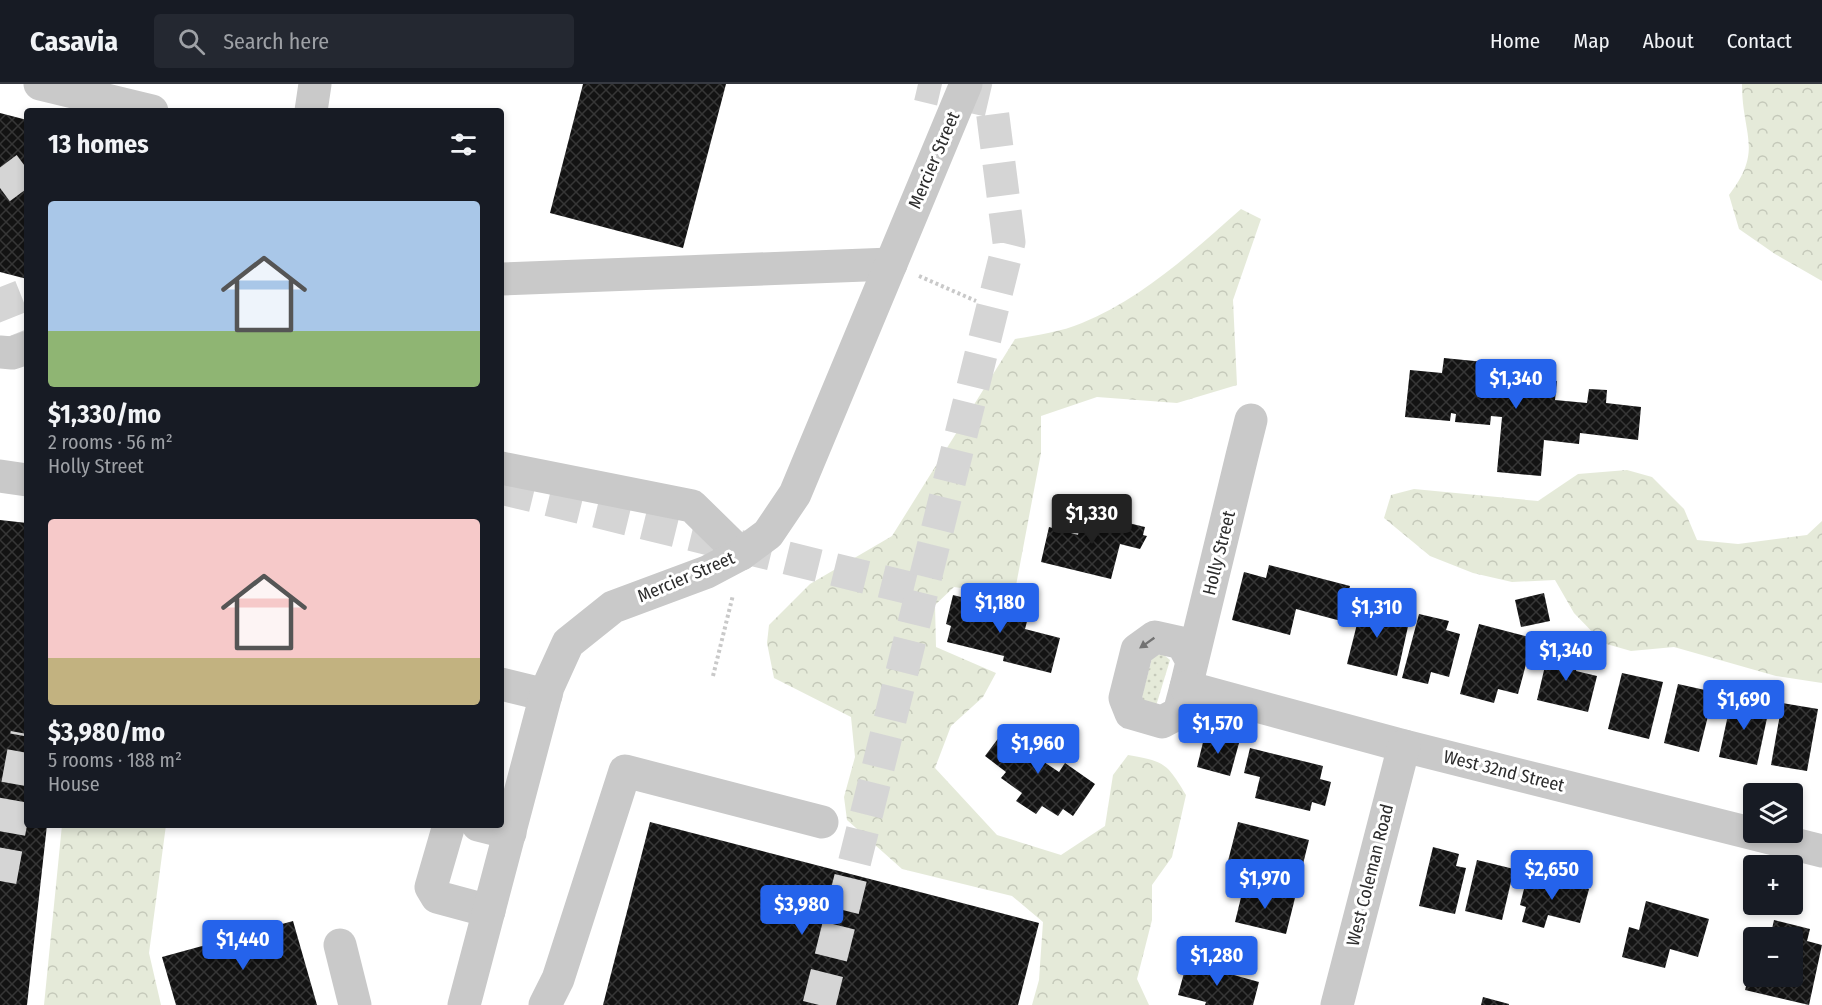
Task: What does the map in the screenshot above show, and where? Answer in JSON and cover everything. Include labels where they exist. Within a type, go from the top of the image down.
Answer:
[{"type":"street","points":[[40,84],[140,108]]},
{"type":"street","points":[[311,108],[315,84]]},
{"type":"street","name":"Mercier Street","points":[[464,1005],[546,695],[568,643],[613,607],[707,572],[741,554],[768,534],[795,494],[966,84]]},
{"type":"street","points":[[504,279],[891,264]]},
{"type":"street","points":[[0,352],[12,353],[24,349]]},
{"type":"street","name":"Holly Street","points":[[1189,674],[1251,420]]},
{"type":"street","points":[[504,469],[692,506],[741,554]]},
{"type":"street","points":[[0,476],[24,480]]},
{"type":"street","name":"West 32nd Street","points":[[1189,674],[1404,746],[1822,851]]},
{"type":"street","points":[[504,685],[546,695]]},
{"type":"street","name":"West Coleman Road","points":[[1337,1005],[1404,746]]},
{"type":"street","points":[[545,1005],[558,979],[625,771],[822,822]]},
{"type":"street","points":[[448,828],[431,887],[437,897],[489,911]]},
{"type":"street","points":[[490,828],[510,833]]},
{"type":"street","points":[[340,945],[355,1005]]},
{"type":"path","points":[[891,264],[976,301]]},
{"type":"path","points":[[713,676],[735,588]]},
{"type":"green space","points":[[1742,84],[1822,84],[1822,281],[1775,254],[1739,229],[1729,195],[1740,179],[1748,154],[1749,142]]},
{"type":"green space","points":[[1241,209],[1261,219],[1233,300],[1237,385],[1177,403],[1097,397],[1041,416],[1041,453],[1014,596],[954,587],[935,605],[936,647],[996,673],[983,697],[951,726],[935,768],[997,835],[1061,855],[1105,826],[1113,775],[1128,755],[1150,759],[1163,765],[1174,776],[1186,795],[1172,857],[1152,885],[1152,920],[1137,979],[1149,1005],[1032,1005],[1039,980],[1043,922],[1012,896],[902,869],[847,820],[844,797],[855,757],[851,717],[774,678],[767,643],[769,625],[810,584],[892,536],[1015,339],[1074,326],[1126,301],[1166,273]]},
{"type":"green space","points":[[1627,470],[1652,477],[1684,509],[1697,540],[1738,544],[1807,535],[1822,521],[1822,683],[1776,676],[1674,647],[1631,651],[1603,643],[1574,613],[1555,580],[1512,582],[1473,573],[1430,556],[1384,518],[1391,495],[1414,489],[1538,501],[1578,474]]},
{"type":"green space","points":[[1155,655],[1164,655],[1170,660],[1156,706],[1143,700],[1142,696],[1152,658]]},
{"type":"green space","points":[[62,828],[166,828],[149,953],[161,1005],[44,1005]]},
{"type":"building","points":[[583,84],[726,84],[683,248],[550,213]]},
{"type":"building","points":[[0,113],[24,119],[24,278],[0,272]]},
{"type":"building","points":[[1444,358],[1515,365],[1514,377],[1557,381],[1555,400],[1587,403],[1589,389],[1607,390],[1606,403],[1641,407],[1638,440],[1580,433],[1579,444],[1544,440],[1541,476],[1497,472],[1502,417],[1491,416],[1490,425],[1455,422],[1456,414],[1451,413],[1450,421],[1405,417],[1410,370],[1442,373]]},
{"type":"building","points":[[1083,512],[1145,527],[1143,535],[1147,536],[1140,549],[1120,544],[1111,579],[1041,562],[1049,527],[1078,535]]},
{"type":"building","points":[[0,520],[24,523],[24,828],[47,828],[27,1005],[0,1005]]},
{"type":"building","points":[[1269,565],[1350,586],[1341,621],[1296,609],[1290,635],[1232,620],[1244,572],[1266,578]]},
{"type":"building","points":[[1544,593],[1550,621],[1521,627],[1515,600]]},
{"type":"building","points":[[953,595],[1029,614],[1025,629],[1060,638],[1051,673],[1003,661],[1004,656],[947,642],[951,626],[946,624]]},
{"type":"building","points":[[1357,598],[1389,606],[1387,617],[1409,622],[1397,676],[1347,664],[1359,616],[1352,615]]},
{"type":"building","points":[[1419,614],[1449,621],[1446,630],[1460,634],[1449,677],[1431,672],[1428,684],[1402,678]]},
{"type":"building","points":[[1479,624],[1533,638],[1518,694],[1498,689],[1494,703],[1460,694]]},
{"type":"building","points":[[1549,649],[1580,656],[1576,671],[1597,676],[1588,712],[1537,700]]},
{"type":"building","points":[[1622,673],[1663,682],[1649,739],[1608,729]]},
{"type":"building","points":[[1678,684],[1714,692],[1699,752],[1664,743]]},
{"type":"building","points":[[1732,696],[1770,704],[1757,765],[1719,757]]},
{"type":"building","points":[[1782,703],[1818,709],[1807,771],[1771,765]]},
{"type":"building","points":[[1009,724],[1051,754],[1044,762],[1059,772],[1065,763],[1095,784],[1073,816],[1063,809],[1058,816],[1042,806],[1036,814],[1016,801],[1022,793],[1001,778],[1006,772],[985,756]]},
{"type":"building","points":[[1205,734],[1239,743],[1230,776],[1197,767]]},
{"type":"building","points":[[1250,748],[1323,766],[1320,779],[1331,782],[1325,806],[1312,802],[1310,811],[1255,798],[1260,777],[1244,773]]},
{"type":"building","points":[[650,822],[1039,923],[1018,1005],[603,1005]]},
{"type":"building","points":[[1238,822],[1309,840],[1299,880],[1228,861]]},
{"type":"building","points":[[1433,847],[1459,854],[1456,866],[1466,868],[1455,914],[1419,906]]},
{"type":"building","points":[[1477,860],[1514,869],[1502,920],[1465,911]]},
{"type":"building","points":[[1528,873],[1589,889],[1580,923],[1548,915],[1544,928],[1522,922],[1526,907],[1520,905]]},
{"type":"building","points":[[1244,885],[1295,898],[1286,934],[1235,922]]},
{"type":"building","points":[[1646,901],[1709,919],[1698,957],[1670,949],[1665,968],[1622,957],[1629,927],[1639,930]]},
{"type":"building","points":[[1774,920],[1802,927],[1772,927]]},
{"type":"building","points":[[293,921],[317,1005],[176,1005],[162,957]]},
{"type":"building","points":[[1803,927],[1810,929],[1807,941],[1822,945],[1809,1005],[1745,990],[1746,987],[1803,987]]},
{"type":"building","points":[[1187,962],[1259,982],[1253,1005],[1205,1005],[1206,1002],[1178,995]]},
{"type":"building","points":[[1483,997],[1509,1004],[1509,1005],[1481,1005]]},
{"type":"tunnel","points":[[819,1005],[1009,242],[991,101],[918,84]]},
{"type":"tunnel","points":[[0,188],[24,170]]},
{"type":"tunnel","points":[[0,287],[24,347]]},
{"type":"tunnel","points":[[504,489],[922,591]]},
{"type":"tunnel","points":[[0,881],[24,750]]}]
